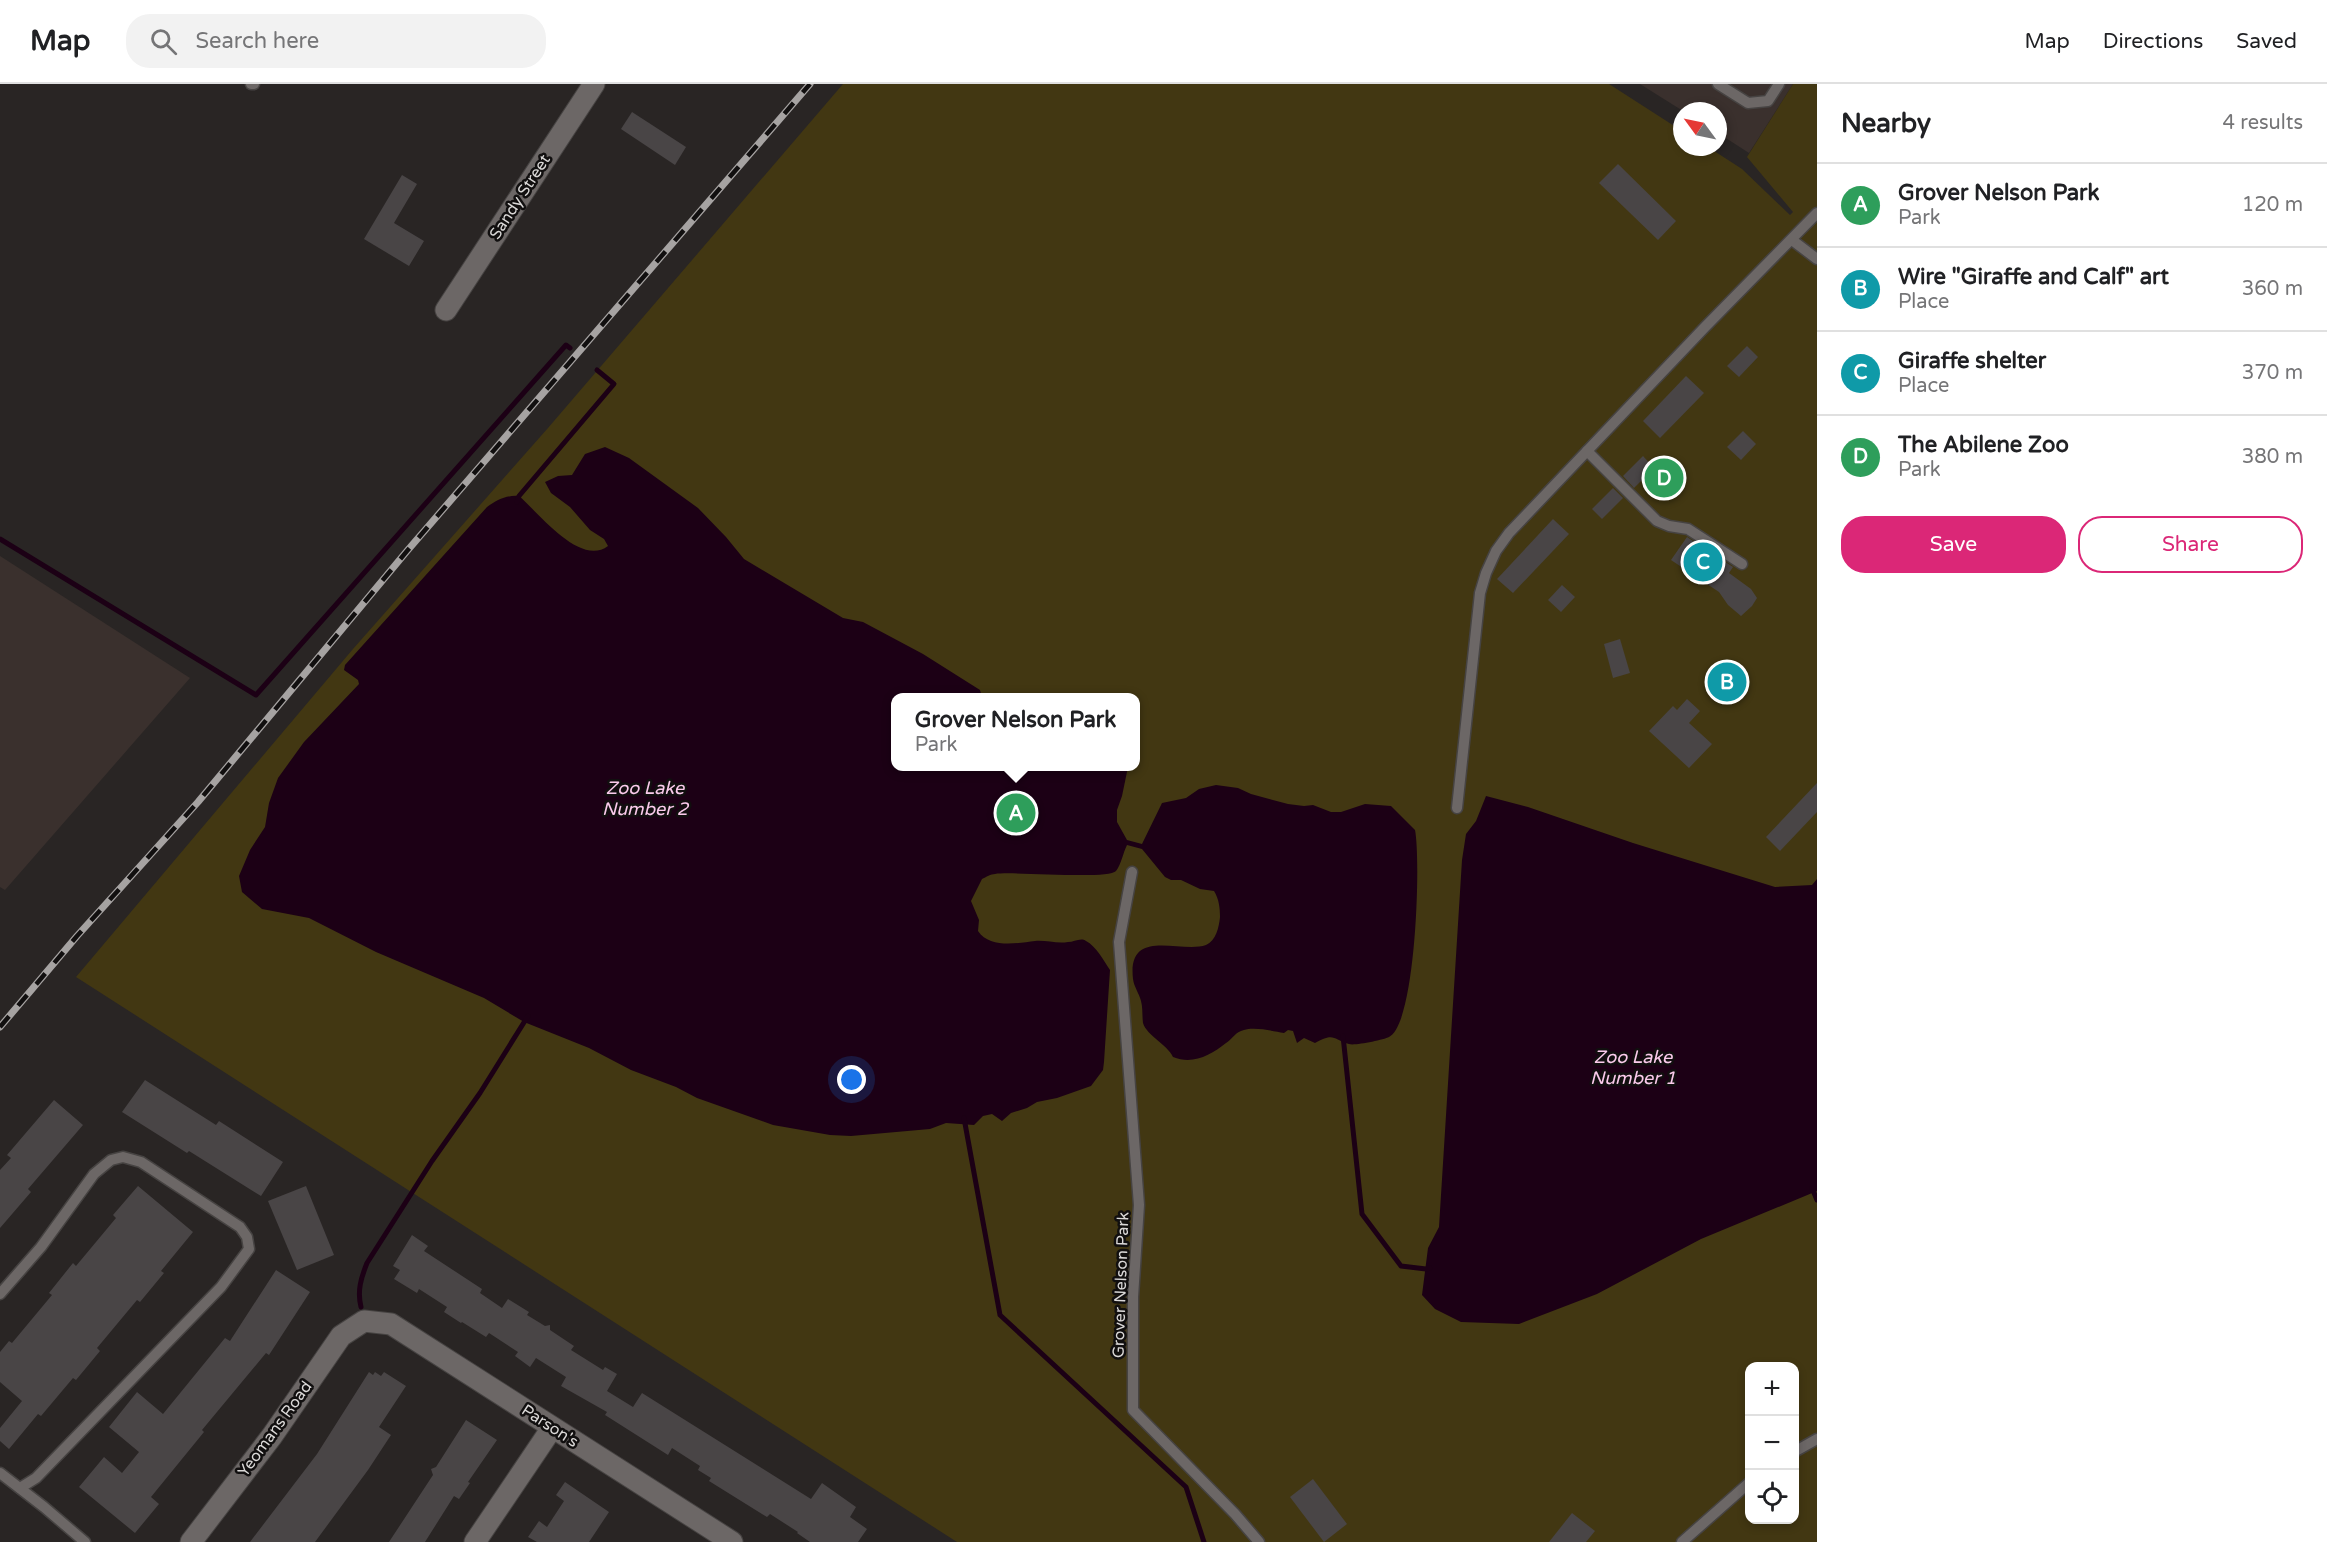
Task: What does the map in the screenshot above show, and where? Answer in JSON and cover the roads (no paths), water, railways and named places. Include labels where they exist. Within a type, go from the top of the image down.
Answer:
[{"type":"street","name":"Sandy Street","points":[[446,310],[594,84]]},
{"type":"street","name":"Parson's","points":[[364,1321],[391,1324],[732,1542]]},
{"type":"street","name":"Yeomans Road","points":[[191,1542],[272,1436],[341,1336],[364,1321]]},
{"type":"street","points":[[475,1542],[552,1428]]},
{"type":"lane","points":[[1718,84],[1748,103],[1768,101],[1779,84]]},
{"type":"lane","points":[[1457,808],[1480,593],[1496,552],[1509,533],[1817,213]]},
{"type":"lane","points":[[1792,240],[1817,259]]},
{"type":"lane","points":[[1587,451],[1657,521],[1669,526],[1688,529],[1742,564]]},
{"type":"lane","name":"Grover Nelson Park","points":[[1132,872],[1119,942],[1140,1205],[1133,1297],[1132,1410],[1236,1514],[1259,1542]]},
{"type":"lane","points":[[0,1294],[41,1246],[94,1174],[111,1160],[123,1157],[141,1162],[240,1227],[247,1237],[249,1249],[221,1287],[36,1478],[20,1488]]},
{"type":"lane","points":[[1799,1449],[1817,1439]]},
{"type":"lane","points":[[0,1473],[85,1542]]},
{"type":"lane","points":[[1682,1542],[1745,1486]]},
{"type":"water","name":"Zoo Lake Number 2","points":[[605,447],[629,458],[698,508],[744,559],[843,618],[863,622],[923,654],[980,690],[981,693],[891,693],[891,771],[1127,771],[1117,810],[1117,822],[1127,840],[1142,844],[1162,803],[1186,798],[1199,789],[1216,785],[1238,788],[1288,804],[1313,805],[1331,812],[1341,812],[1365,804],[1391,806],[1415,830],[1417,847],[1417,905],[1411,974],[1398,1026],[1389,1037],[1352,1044],[1330,1037],[1315,1043],[1304,1038],[1297,1043],[1293,1031],[1288,1030],[1284,1033],[1251,1029],[1239,1032],[1228,1042],[1201,1058],[1188,1060],[1173,1057],[1145,1028],[1142,1004],[1134,985],[1133,963],[1138,953],[1147,947],[1158,945],[1195,947],[1209,943],[1215,937],[1219,925],[1219,904],[1214,891],[1200,889],[1181,880],[1171,880],[1165,877],[1142,849],[1127,845],[1118,868],[1109,874],[993,874],[982,879],[971,901],[979,920],[978,931],[983,937],[997,943],[1064,942],[1082,939],[1100,954],[1110,970],[1104,1062],[1103,1070],[1091,1086],[1057,1098],[1037,1102],[1011,1113],[1002,1121],[992,1114],[983,1116],[974,1125],[946,1123],[930,1129],[851,1136],[830,1135],[773,1125],[697,1098],[676,1087],[631,1070],[589,1048],[524,1022],[484,998],[376,952],[309,918],[262,909],[242,892],[239,876],[250,850],[265,827],[269,803],[278,778],[304,742],[359,684],[358,680],[344,670],[345,665],[487,507],[498,500],[519,496],[560,535],[573,544],[597,551],[608,546],[604,539],[590,530],[570,507],[551,493],[545,482],[558,476],[572,475],[585,454]]},
{"type":"water","name":"Zoo Lake Number 1","points":[[1486,796],[1528,807],[1633,843],[1775,887],[1812,885],[1817,879],[1817,1191],[1701,1239],[1597,1294],[1519,1324],[1461,1322],[1435,1309],[1422,1295],[1428,1248],[1439,1227],[1462,860],[1466,834],[1476,821]]},
{"type":"waterway","points":[[0,539],[256,695],[566,345],[570,348]]},
{"type":"waterway","points":[[517,502],[519,496],[614,384],[597,370]]},
{"type":"waterway","points":[[361,1307],[360,1285],[367,1263],[432,1161],[480,1093],[528,1016]]},
{"type":"waterway","points":[[1343,1036],[1362,1214],[1401,1266],[1430,1268]]},
{"type":"waterway","points":[[964,1118],[1000,1315],[1186,1487],[1204,1542]]},
{"type":"waterway","points":[[1812,1188],[1817,1200]]},
{"type":"railway","points":[[0,1027],[77,936],[198,802],[407,551],[810,84]]},
{"type":"place","name":"The Abilene Zoo","points":[[1664,478]]},
{"type":"place","name":"Giraffe shelter","points":[[1703,562]]},
{"type":"place","name":"Wire \"Giraffe and Calf\" art","points":[[1727,682]]},
{"type":"place","name":"Grover Nelson Park","points":[[1016,813]]}]
